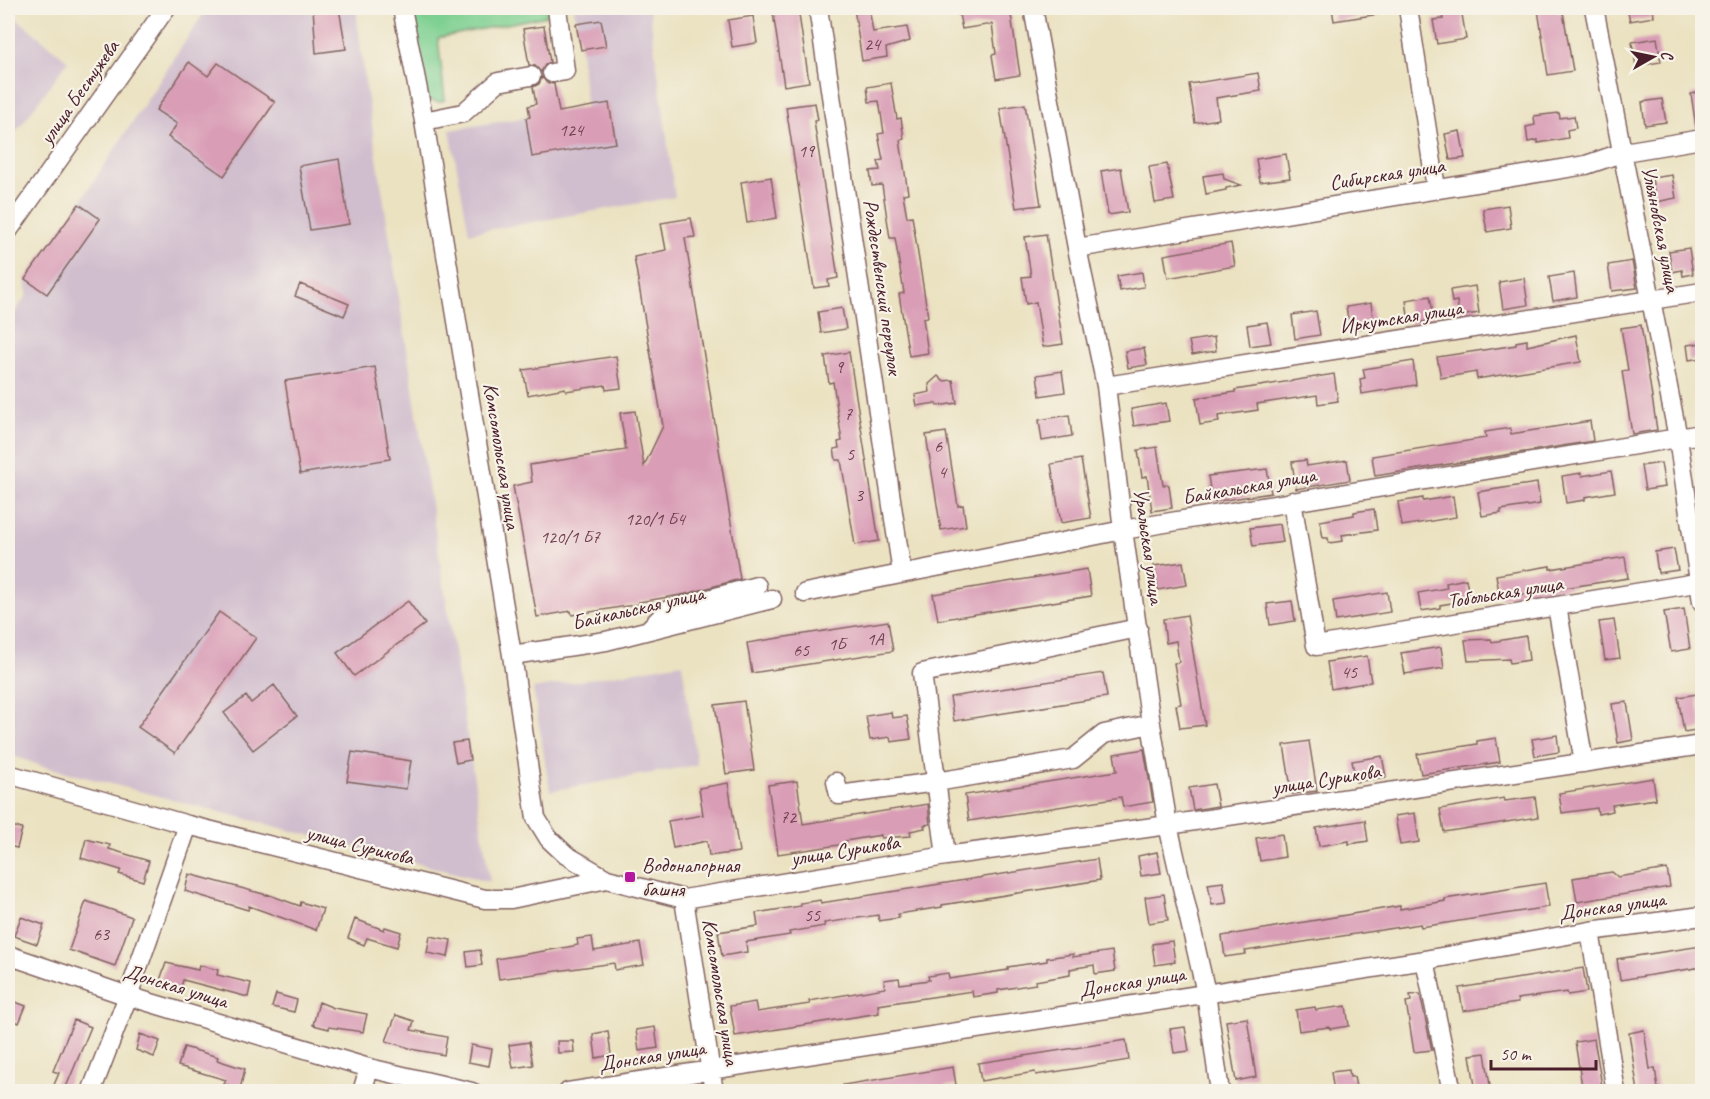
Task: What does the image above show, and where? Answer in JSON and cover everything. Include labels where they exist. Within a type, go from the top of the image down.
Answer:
[{"type":"street","name":"улица Бестужева","points":[[8,231],[166,8]]},
{"type":"street","name":"Комсомольская улица","points":[[402,8],[424,121],[512,655],[536,818],[549,839],[566,855],[607,879]]},
{"type":"street","points":[[552,73],[565,71],[557,8]]},
{"type":"street","name":"Рождественский переулок","points":[[818,8],[902,573]]},
{"type":"street","name":"Уральская улица","points":[[1033,8],[1077,248],[1106,386],[1123,530],[1151,724],[1168,825],[1206,993],[1220,1092]]},
{"type":"street","points":[[1408,8],[1436,188]]},
{"type":"street","name":"Ульяновская улица","points":[[1594,8],[1624,152],[1678,438],[1701,582],[1702,602]]},
{"type":"street","points":[[424,121],[463,113],[498,82],[531,76]]},
{"type":"street","name":"Сибирская улица","points":[[1077,248],[1586,165],[1624,152],[1702,139]]},
{"type":"street","name":"Иркутская улица","points":[[1106,386],[1702,292]]},
{"type":"street","name":"Байкальская улица","points":[[805,593],[1123,530],[1702,434]]},
{"type":"street","name":"Тобольская улица","points":[[1292,501],[1316,646],[1701,582]]},
{"type":"street","points":[[647,631],[668,610],[757,586]]},
{"type":"street","name":"Байкальская улица","points":[[512,655],[606,641],[772,599]]},
{"type":"street","points":[[1557,606],[1584,762]]},
{"type":"street","points":[[946,856],[922,672],[1138,628]]},
{"type":"street","points":[[836,782],[839,795],[936,782],[1073,759],[1104,734],[1151,724]]},
{"type":"street","name":"улица Сурикова","points":[[8,774],[188,825],[485,898],[511,898],[607,879],[684,899],[946,856],[1702,745]]},
{"type":"street","points":[[91,1092],[128,996],[188,825]]},
{"type":"street","name":"Комсомольская улица","points":[[684,899],[714,1092]]},
{"type":"street","name":"Донская улица","points":[[568,1092],[1425,960],[1590,931],[1702,916]]},
{"type":"street","points":[[1590,931],[1616,1092]]},
{"type":"street","name":"Донская улица","points":[[8,955],[128,996],[369,1068],[472,1092]]},
{"type":"street","points":[[1425,960],[1452,1092]]},
{"type":"street","points":[[362,1092],[369,1068]]},
{"type":"shaded area","points":[[207,8],[356,8],[364,74],[490,882],[42,766],[8,754],[8,322],[27,295],[25,279],[79,204]]},
{"type":"shaded area","points":[[574,8],[649,8],[675,197],[469,233],[450,130],[586,107],[581,50]]},
{"type":"shaded area","points":[[8,11],[68,61],[8,143]]},
{"type":"shaded area","points":[[682,663],[697,765],[550,791],[533,689]]},
{"type":"green space","points":[[410,8],[547,8],[547,16],[438,38],[445,100],[439,102],[427,100]]},
{"type":"building","points":[[313,8],[339,8],[346,49],[316,53]]},
{"type":"building","points":[[798,8],[809,82],[784,86],[773,12]]},
{"type":"building","points":[[854,8],[869,8],[873,32],[907,27],[910,41],[886,48],[887,57],[862,61]]},
{"type":"building","points":[[1010,8],[1020,75],[996,79],[992,55],[996,54],[992,24],[962,29],[959,14]]},
{"type":"building","points":[[1332,8],[1379,8],[1379,14],[1334,21]]},
{"type":"building","points":[[1461,8],[1466,39],[1437,44],[1433,20],[1443,19],[1441,10]]},
{"type":"building","points":[[1557,8],[1558,12],[1563,12],[1573,71],[1548,75],[1538,10]]},
{"type":"building","points":[[1627,8],[1653,8],[1654,17],[1630,21]]},
{"type":"building","points":[[753,16],[757,43],[732,47],[728,20]]},
{"type":"building","points":[[601,20],[606,46],[581,50],[576,24]]},
{"type":"building","points":[[544,26],[550,62],[541,72],[535,66],[529,65],[523,29]]},
{"type":"building","points":[[1657,38],[1661,62],[1636,66],[1632,42]]},
{"type":"building","points":[[189,62],[208,76],[218,63],[275,102],[224,176],[168,137],[177,124],[156,110]]},
{"type":"building","points":[[1258,73],[1261,91],[1216,98],[1219,119],[1195,123],[1189,84]]},
{"type":"building","points":[[542,77],[547,83],[554,84],[559,112],[609,103],[616,143],[532,157],[526,118],[530,117],[528,106],[536,104],[533,87],[539,84]]},
{"type":"building","points":[[891,83],[897,119],[901,118],[904,139],[900,140],[908,193],[903,194],[907,217],[912,216],[928,317],[923,318],[928,353],[909,356],[899,294],[904,293],[895,238],[890,238],[882,185],[872,186],[870,171],[880,170],[878,161],[883,160],[878,134],[884,133],[879,101],[869,102],[867,87]]},
{"type":"building","points":[[1702,92],[1702,126],[1696,127],[1691,94]]},
{"type":"building","points":[[1662,99],[1666,122],[1645,125],[1642,102]]},
{"type":"building","points":[[815,103],[818,120],[814,121],[838,278],[828,280],[829,286],[814,288],[786,107]]},
{"type":"building","points":[[1025,104],[1041,205],[1016,208],[1000,108]]},
{"type":"building","points":[[1559,113],[1560,118],[1574,116],[1576,128],[1567,130],[1568,138],[1538,143],[1538,140],[1528,142],[1526,127],[1535,125],[1534,116]]},
{"type":"building","points":[[1460,131],[1465,158],[1450,160],[1445,134]]},
{"type":"building","points":[[1286,154],[1290,178],[1260,182],[1256,159]]},
{"type":"building","points":[[339,159],[349,224],[310,230],[299,166]]},
{"type":"building","points":[[1167,164],[1174,200],[1155,203],[1149,167]]},
{"type":"building","points":[[1121,168],[1128,212],[1108,215],[1101,171]]},
{"type":"building","points":[[1223,173],[1224,179],[1241,185],[1206,194],[1203,176]]},
{"type":"building","points":[[1672,175],[1676,198],[1656,202],[1652,178]]},
{"type":"building","points":[[771,177],[777,218],[747,223],[741,182]]},
{"type":"building","points":[[79,204],[100,219],[47,294],[25,279]]},
{"type":"building","points":[[1508,205],[1511,228],[1487,232],[1483,209]]},
{"type":"building","points":[[691,218],[695,237],[685,238],[740,579],[686,594],[639,602],[640,604],[572,615],[571,611],[537,617],[513,486],[532,482],[530,465],[626,450],[620,413],[635,411],[644,466],[663,426],[634,257],[666,250],[661,223]]},
{"type":"building","points":[[1046,234],[1063,344],[1043,347],[1036,302],[1026,304],[1022,277],[1031,276],[1025,237]]},
{"type":"building","points":[[1231,243],[1235,266],[1168,278],[1164,255]]},
{"type":"building","points":[[1689,248],[1693,274],[1683,276],[1682,270],[1672,272],[1669,251]]},
{"type":"building","points":[[1632,261],[1637,288],[1612,291],[1608,265]]},
{"type":"building","points":[[1142,272],[1144,287],[1120,291],[1117,276]]},
{"type":"building","points":[[1574,273],[1577,297],[1553,301],[1549,277]]},
{"type":"building","points":[[1524,278],[1528,305],[1503,309],[1499,282]]},
{"type":"building","points":[[300,284],[349,304],[344,316],[295,296]]},
{"type":"building","points":[[1475,286],[1479,313],[1459,316],[1457,301],[1452,302],[1450,290]]},
{"type":"building","points":[[1430,296],[1434,320],[1409,324],[1406,300]]},
{"type":"building","points":[[1371,303],[1374,326],[1350,330],[1346,307]]},
{"type":"building","points":[[842,308],[846,329],[821,333],[818,312]]},
{"type":"building","points":[[1316,311],[1320,335],[1295,339],[1292,315]]},
{"type":"building","points":[[1267,322],[1271,343],[1250,346],[1247,325]]},
{"type":"building","points":[[1641,325],[1657,430],[1632,434],[1622,371],[1628,370],[1621,328]]},
{"type":"building","points":[[1576,335],[1581,362],[1477,379],[1476,372],[1441,378],[1437,357],[1516,345],[1516,342],[1527,340],[1527,346]]},
{"type":"building","points":[[1214,337],[1216,351],[1192,355],[1189,341]]},
{"type":"building","points":[[1702,343],[1702,358],[1689,360],[1687,345]]},
{"type":"building","points":[[1144,348],[1147,365],[1128,368],[1125,351]]},
{"type":"building","points":[[849,352],[879,541],[855,545],[841,460],[836,460],[834,449],[839,448],[838,442],[842,441],[833,382],[829,383],[825,356]]},
{"type":"building","points":[[616,356],[621,388],[606,390],[605,385],[566,391],[565,388],[528,395],[523,370]]},
{"type":"building","points":[[1413,361],[1416,385],[1362,394],[1360,379],[1365,378],[1363,369]]},
{"type":"building","points":[[375,367],[390,459],[300,474],[285,381]]},
{"type":"building","points":[[1062,371],[1065,392],[1040,396],[1037,375]]},
{"type":"building","points":[[1334,374],[1338,401],[1318,404],[1317,395],[1257,404],[1258,410],[1218,416],[1219,422],[1200,425],[1196,398]]},
{"type":"building","points":[[938,376],[943,381],[953,380],[957,403],[917,406],[915,395],[930,392],[929,384]]},
{"type":"building","points":[[1166,403],[1169,421],[1134,426],[1131,409]]},
{"type":"building","points":[[1069,415],[1072,436],[1042,441],[1039,420]]},
{"type":"building","points":[[1590,421],[1593,441],[1375,476],[1372,456],[1486,438],[1485,432],[1510,428],[1511,434]]},
{"type":"building","points":[[946,432],[958,506],[963,505],[966,526],[941,530],[926,435]]},
{"type":"building","points":[[1157,447],[1163,485],[1169,485],[1172,508],[1152,511],[1147,476],[1142,477],[1138,450]]},
{"type":"building","points":[[1081,459],[1091,518],[1061,523],[1051,464]]},
{"type":"building","points":[[1306,460],[1307,466],[1347,460],[1350,480],[1296,489],[1292,462]]},
{"type":"building","points":[[1661,463],[1665,487],[1645,490],[1641,466]]},
{"type":"building","points":[[1267,469],[1271,493],[1212,502],[1208,476]]},
{"type":"building","points":[[1611,471],[1615,492],[1566,503],[1562,476],[1581,473],[1582,476]]},
{"type":"building","points":[[1537,483],[1540,504],[1501,510],[1501,513],[1482,516],[1478,492]]},
{"type":"building","points":[[1453,496],[1456,517],[1402,526],[1398,502]]},
{"type":"building","points":[[1374,509],[1377,530],[1342,535],[1343,541],[1329,543],[1328,538],[1323,538],[1320,521]]},
{"type":"building","points":[[1280,524],[1283,542],[1253,546],[1250,528]]},
{"type":"building","points":[[1674,549],[1678,570],[1658,573],[1655,552]]},
{"type":"building","points":[[1625,557],[1628,578],[1500,598],[1496,575]]},
{"type":"building","points":[[1183,562],[1187,585],[1158,590],[1154,566]]},
{"type":"building","points":[[1087,569],[1091,596],[938,620],[933,594]]},
{"type":"building","points":[[1466,579],[1470,600],[1421,611],[1418,593],[1447,588],[1446,583]]},
{"type":"building","points":[[1387,592],[1390,612],[1336,621],[1333,601]]},
{"type":"building","points":[[408,601],[425,624],[354,676],[337,653]]},
{"type":"building","points":[[1292,601],[1295,621],[1270,625],[1267,604]]},
{"type":"building","points":[[1684,609],[1690,649],[1671,652],[1664,612]]},
{"type":"building","points":[[219,612],[256,638],[175,753],[138,727]]},
{"type":"building","points":[[1187,615],[1205,725],[1180,728],[1176,705],[1181,704],[1174,663],[1179,662],[1176,641],[1166,643],[1163,619]]},
{"type":"building","points":[[1614,620],[1620,658],[1605,660],[1599,622]]},
{"type":"building","points":[[888,621],[893,651],[752,673],[747,643]]},
{"type":"building","points":[[1526,636],[1529,660],[1510,663],[1509,659],[1468,661],[1465,640],[1491,639],[1492,642]]},
{"type":"building","points":[[1441,647],[1444,668],[1405,674],[1401,653]]},
{"type":"building","points":[[1367,656],[1371,682],[1331,689],[1327,662]]},
{"type":"building","points":[[1103,673],[1107,697],[954,721],[950,697]]},
{"type":"building","points":[[274,685],[297,716],[253,750],[224,713],[246,696],[251,703]]},
{"type":"building","points":[[1697,694],[1702,729],[1684,732],[1678,697]]},
{"type":"building","points":[[744,701],[754,770],[726,774],[715,705]]},
{"type":"building","points":[[1627,702],[1633,740],[1618,743],[1612,704]]},
{"type":"building","points":[[891,712],[892,718],[907,716],[911,739],[891,742],[890,737],[870,740],[866,716]]},
{"type":"building","points":[[1557,735],[1559,752],[1535,756],[1532,739]]},
{"type":"building","points":[[1496,738],[1500,762],[1421,774],[1417,754],[1477,744],[1477,741]]},
{"type":"building","points":[[467,741],[470,760],[456,763],[452,743]]},
{"type":"building","points":[[1309,741],[1317,791],[1292,794],[1284,745]]},
{"type":"building","points":[[1144,749],[1153,802],[1123,807],[1121,797],[969,821],[965,795],[1117,771],[1114,754]]},
{"type":"building","points":[[352,752],[411,761],[406,789],[347,781]]},
{"type":"building","points":[[1382,756],[1386,777],[1356,782],[1352,761]]},
{"type":"building","points":[[1653,778],[1656,799],[1612,805],[1613,811],[1598,814],[1597,808],[1562,813],[1559,793]]},
{"type":"building","points":[[797,781],[803,824],[928,804],[930,824],[924,825],[925,828],[910,831],[911,836],[881,838],[881,835],[845,841],[846,844],[778,854],[768,785]]},
{"type":"building","points":[[728,783],[739,852],[709,856],[707,841],[673,848],[668,821],[703,815],[699,788]]},
{"type":"building","points":[[1214,784],[1218,806],[1193,810],[1189,788]]},
{"type":"building","points":[[1535,797],[1538,817],[1444,832],[1440,809],[1504,798],[1505,801]]},
{"type":"building","points":[[1415,813],[1419,842],[1400,845],[1395,816]]},
{"type":"building","points":[[1365,820],[1368,841],[1349,844],[1349,841],[1319,846],[1316,828]]},
{"type":"building","points":[[8,825],[22,829],[17,848],[8,846]]},
{"type":"building","points":[[1282,834],[1285,857],[1260,861],[1256,838]]},
{"type":"building","points":[[86,839],[110,845],[109,849],[149,861],[143,881],[119,874],[121,870],[81,858]]},
{"type":"building","points":[[1157,852],[1161,873],[1141,876],[1138,856]]},
{"type":"building","points":[[1097,859],[1100,880],[942,905],[942,907],[898,914],[899,918],[879,921],[878,915],[824,923],[825,926],[789,932],[790,935],[746,942],[747,952],[722,956],[718,932],[758,926],[756,913],[801,906],[800,903],[820,900],[821,903]]},
{"type":"building","points":[[1667,869],[1670,887],[1577,902],[1573,878],[1612,872],[1618,877]]},
{"type":"building","points":[[189,874],[267,894],[300,906],[301,902],[323,909],[316,930],[249,906],[248,910],[185,891]]},
{"type":"building","points":[[1223,882],[1227,903],[1212,905],[1208,884]]},
{"type":"building","points":[[1545,883],[1549,907],[1245,951],[1246,954],[1225,957],[1222,936],[1400,906],[1400,909],[1445,901],[1445,899]]},
{"type":"building","points":[[1164,894],[1168,920],[1149,923],[1145,897]]},
{"type":"building","points":[[86,901],[132,917],[115,966],[69,950]]},
{"type":"building","points":[[21,917],[44,925],[37,944],[14,936]]},
{"type":"building","points":[[355,919],[384,930],[385,927],[401,932],[397,947],[367,938],[364,945],[348,938]]},
{"type":"building","points":[[430,936],[451,940],[448,957],[427,953]]},
{"type":"building","points":[[592,937],[594,951],[640,943],[644,965],[615,970],[614,963],[499,979],[496,959],[578,945],[577,939]]},
{"type":"building","points":[[1172,941],[1175,962],[1155,965],[1152,944]]},
{"type":"building","points":[[1701,946],[1702,967],[1620,980],[1617,959]]},
{"type":"building","points":[[480,950],[482,965],[468,967],[466,952]]},
{"type":"building","points":[[1112,951],[1115,971],[1095,974],[1094,965],[1070,969],[1070,975],[1035,981],[1036,984],[998,990],[998,993],[973,997],[972,991],[878,1005],[879,1013],[735,1036],[730,1006],[755,1002],[757,1012],[810,1004],[809,1001],[885,988],[884,980],[899,978],[900,984],[929,980],[928,976],[948,973],[949,979],[1008,970],[1008,967],[1047,961],[1047,958]]},
{"type":"building","points":[[166,963],[198,970],[199,965],[218,970],[217,975],[251,983],[248,997],[183,980],[180,991],[158,986]]},
{"type":"building","points":[[1583,968],[1587,992],[1568,995],[1567,992],[1517,999],[1518,1003],[1463,1011],[1459,988]]},
{"type":"building","points":[[276,994],[297,1000],[294,1012],[272,1007]]},
{"type":"building","points":[[1420,994],[1432,1050],[1414,1052],[1406,1002],[1411,1001],[1410,995]]},
{"type":"building","points":[[10,1000],[26,1006],[19,1023],[8,1018]]},
{"type":"building","points":[[319,1002],[334,1008],[367,1014],[363,1032],[313,1025]]},
{"type":"building","points":[[1346,1006],[1349,1026],[1299,1031],[1296,1010]]},
{"type":"building","points":[[396,1015],[414,1021],[411,1030],[447,1037],[444,1055],[386,1041]]},
{"type":"building","points":[[1247,1018],[1256,1077],[1236,1081],[1226,1021]]},
{"type":"building","points":[[74,1020],[91,1027],[64,1092],[51,1092],[59,1073],[53,1071]]},
{"type":"building","points":[[655,1027],[658,1048],[639,1051],[636,1030]]},
{"type":"building","points":[[1185,1027],[1189,1051],[1174,1053],[1170,1029]]},
{"type":"building","points":[[1644,1030],[1650,1069],[1655,1068],[1658,1089],[1638,1092],[1629,1033]]},
{"type":"building","points":[[608,1031],[611,1055],[596,1058],[593,1034]]},
{"type":"building","points":[[140,1034],[160,1041],[154,1057],[136,1050]]},
{"type":"building","points":[[1594,1039],[1603,1092],[1588,1092],[1587,1085],[1582,1086],[1575,1042]]},
{"type":"building","points":[[1126,1040],[1129,1060],[981,1081],[978,1063]]},
{"type":"building","points":[[557,1041],[573,1041],[574,1052],[558,1053]]},
{"type":"building","points":[[529,1042],[533,1065],[513,1068],[509,1045]]},
{"type":"building","points":[[471,1045],[492,1049],[489,1066],[468,1062]]},
{"type":"building","points":[[184,1047],[218,1057],[217,1060],[245,1069],[240,1089],[224,1084],[226,1080],[178,1066]]},
{"type":"building","points":[[1485,1053],[1491,1092],[1476,1092],[1470,1055]]},
{"type":"building","points":[[953,1067],[956,1085],[914,1092],[844,1092],[843,1085]]},
{"type":"building","points":[[1349,1070],[1350,1077],[1354,1077],[1357,1092],[1334,1092],[1331,1072]]},
{"type":"place","name":"Водонапорная башня","points":[[630,877]]}]
